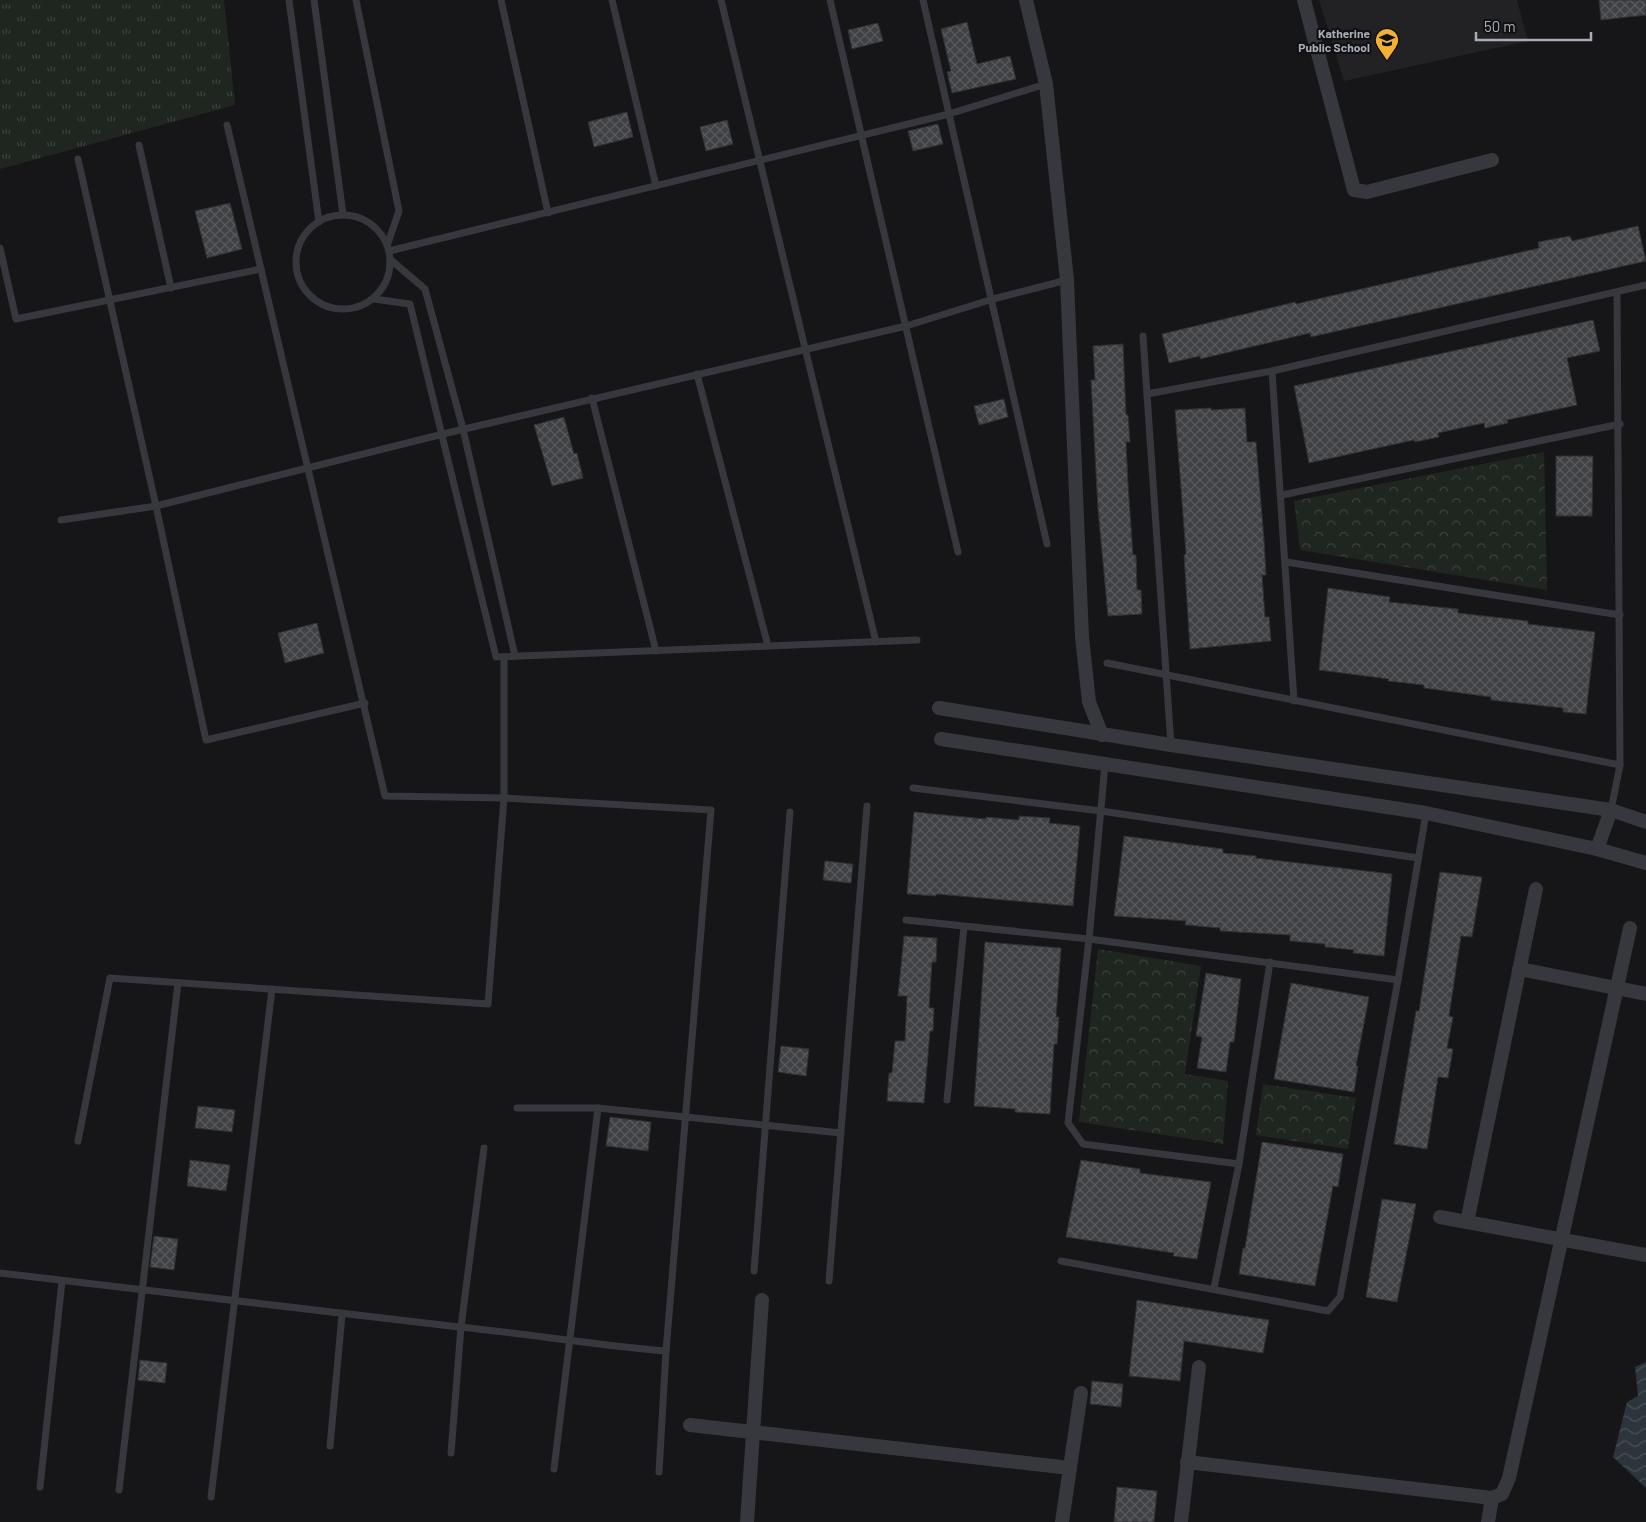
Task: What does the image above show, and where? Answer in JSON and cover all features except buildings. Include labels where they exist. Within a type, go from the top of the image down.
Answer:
[{"type":"street","points":[[1026,0],[1046,84],[1067,280],[1082,637],[1089,702],[1102,735]]},
{"type":"street","points":[[1304,0],[1354,190],[1357,192],[1367,192],[1492,160]]},
{"type":"street","points":[[939,708],[1171,746],[1611,810],[1646,822]]},
{"type":"street","points":[[941,740],[1426,813],[1597,849],[1646,863]]},
{"type":"street","points":[[1597,849],[1611,810]]},
{"type":"street","points":[[1467,1222],[1536,889]]},
{"type":"street","points":[[1187,1462],[1492,1498],[1502,1494],[1509,1478],[1563,1240],[1630,928]]},
{"type":"street","points":[[1520,969],[1646,994]]},
{"type":"street","points":[[1440,1217],[1646,1256]]},
{"type":"street","points":[[747,1522],[762,1300]]},
{"type":"street","points":[[1181,1522],[1199,1367]]},
{"type":"street","points":[[1062,1522],[1081,1394]]},
{"type":"street","points":[[690,1425],[1070,1468]]},
{"type":"street","points":[[1488,1522],[1492,1498]]},
{"type":"lane","points":[[289,0],[319,222]]},
{"type":"lane","points":[[314,0],[343,214]]},
{"type":"lane","points":[[356,0],[400,211],[389,247]]},
{"type":"lane","points":[[501,0],[548,213]]},
{"type":"lane","points":[[612,0],[656,186]]},
{"type":"lane","points":[[721,0],[876,642]]},
{"type":"lane","points":[[830,0],[958,552]]},
{"type":"lane","points":[[923,0],[993,299],[1047,544]]},
{"type":"lane","points":[[389,247],[548,213],[862,136],[949,114],[1046,84]]},
{"type":"lane","points":[[227,125],[365,703],[385,796],[504,798],[711,810],[666,1352],[659,1472]]},
{"type":"lane","points":[[139,145],[171,288]]},
{"type":"lane","points":[[78,159],[156,506],[206,740],[365,703]]},
{"type":"lane","points":[[343,214],[359,217],[379,230],[389,247],[391,260],[389,276],[385,286],[374,298],[360,307],[343,310],[324,306],[311,297],[300,284],[296,268],[297,251],[302,239],[312,226],[319,222],[326,218],[343,214]]},
{"type":"lane","points":[[0,248],[16,319],[261,269]]},
{"type":"lane","points":[[391,260],[425,289],[464,429],[516,656]]},
{"type":"lane","points":[[62,520],[156,506],[592,398],[906,326],[993,299],[1067,280]]},
{"type":"lane","points":[[1147,394],[1272,371],[1646,285]]},
{"type":"lane","points":[[1611,810],[1620,765],[1620,424],[1617,292]]},
{"type":"lane","points":[[374,298],[410,304],[444,434],[496,657],[917,640]]},
{"type":"lane","points":[[1143,336],[1168,674],[1171,746]]},
{"type":"lane","points":[[1272,371],[1282,494],[1294,701]]},
{"type":"lane","points":[[697,374],[768,646]]},
{"type":"lane","points":[[592,398],[656,651]]},
{"type":"lane","points":[[1282,494],[1620,424]]},
{"type":"lane","points":[[1286,562],[1620,615]]},
{"type":"lane","points":[[78,1141],[110,978],[488,1004],[504,798],[504,657]]},
{"type":"lane","points":[[1107,663],[1620,765]]},
{"type":"lane","points":[[1105,764],[1089,939],[1068,1122],[1083,1144],[1239,1164]]},
{"type":"lane","points":[[913,788],[1101,811],[1418,858]]},
{"type":"lane","points":[[829,1280],[867,806]]},
{"type":"lane","points":[[754,1271],[790,812]]},
{"type":"lane","points":[[1061,1261],[1214,1288],[1328,1311],[1340,1298],[1398,980],[1426,813]]},
{"type":"lane","points":[[906,920],[1089,939],[1398,980]]},
{"type":"lane","points":[[947,1100],[964,927]]},
{"type":"lane","points":[[1214,1288],[1239,1164],[1270,962]]},
{"type":"lane","points":[[119,1490],[178,983]]},
{"type":"lane","points":[[212,1497],[233,1302],[272,990]]},
{"type":"lane","points":[[517,1108],[598,1108],[841,1133]]},
{"type":"lane","points":[[554,1469],[598,1108]]},
{"type":"lane","points":[[451,1453],[461,1327],[484,1148]]},
{"type":"lane","points":[[0,1273],[666,1352]]},
{"type":"lane","points":[[40,1487],[62,1281]]},
{"type":"lane","points":[[330,1446],[342,1315]]},
{"type":"shaded area","name":"Katherine Public School","points":[[1319,0],[1517,0],[1528,41],[1344,81]]},
{"type":"green space","points":[[0,0],[224,0],[235,105],[0,169]]},
{"type":"green space","points":[[1544,452],[1547,590],[1300,550],[1294,501]]},
{"type":"green space","points":[[1098,949],[1201,966],[1185,1074],[1228,1081],[1223,1144],[1079,1122]]},
{"type":"green space","points":[[1263,1084],[1356,1098],[1348,1149],[1256,1135]]},
{"type":"water","points":[[1646,1362],[1646,1488],[1613,1457],[1627,1402],[1638,1396],[1635,1367]]},
{"type":"place","name":"Katherine Public School","points":[[1387,61]]}]
